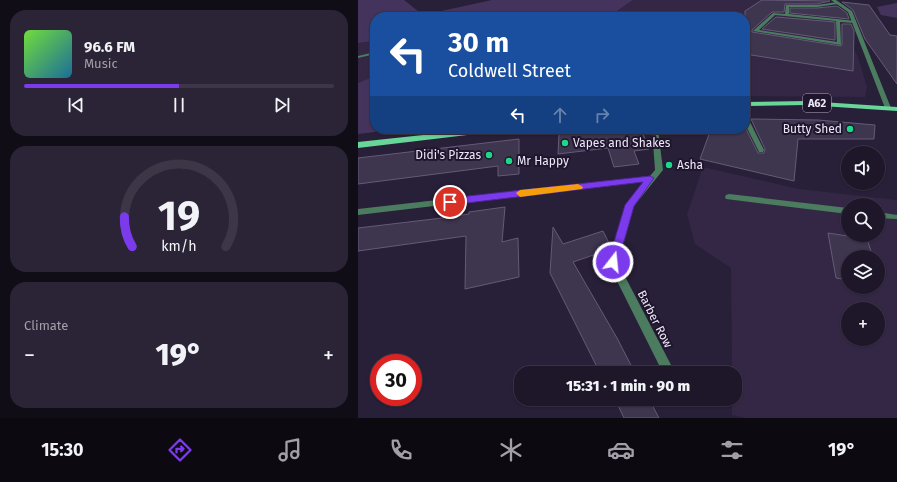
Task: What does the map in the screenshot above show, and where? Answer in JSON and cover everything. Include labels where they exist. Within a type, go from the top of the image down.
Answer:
[{"type":"main road","name":"A62","points":[[750,104],[806,103],[897,109]]},
{"type":"main road","points":[[358,145],[456,134]]},
{"type":"street","points":[[833,0],[850,11],[888,108]]},
{"type":"street","points":[[787,15],[787,6],[817,6],[838,3]]},
{"type":"street","points":[[838,21],[839,44],[756,31],[772,15],[787,15],[854,22]]},
{"type":"street","points":[[358,57],[370,54]]},
{"type":"street","points":[[750,128],[761,150]]},
{"type":"street","name":"Barber Row","points":[[655,134],[659,170],[650,178],[630,205],[613,262],[666,366]]},
{"type":"street","points":[[358,212],[650,178]]},
{"type":"street","points":[[729,198],[841,211]]},
{"type":"street","points":[[885,217],[896,219]]},
{"type":"shaded area","points":[[358,0],[404,0],[419,12],[370,12],[370,42],[358,43]]},
{"type":"shaded area","points":[[492,0],[633,0],[615,12],[437,12]]},
{"type":"shaded area","points":[[633,0],[817,0],[824,8],[792,7],[790,14],[840,21],[858,57],[867,87],[865,97],[750,96],[750,12],[615,12]]},
{"type":"shaded area","points":[[897,3],[897,18],[881,15],[877,7]]},
{"type":"shaded area","points":[[370,42],[370,78],[358,83],[358,43]]},
{"type":"shaded area","points":[[370,78],[370,133],[358,134],[358,83]]},
{"type":"shaded area","points":[[703,167],[799,189],[879,198],[841,198],[841,242],[885,242],[885,199],[897,200],[897,418],[746,418],[732,415],[732,406],[742,406],[742,366],[732,366],[731,268],[695,244],[687,214]]},
{"type":"building","points":[[762,0],[830,1],[817,4],[785,4],[784,12],[772,12],[752,30],[752,32],[841,46],[842,24],[851,24],[854,31],[853,71],[750,55],[750,12],[745,11]]},
{"type":"building","points":[[842,2],[869,5],[890,35],[897,36],[897,84],[865,39],[853,10]]},
{"type":"building","points":[[837,6],[847,13],[849,19],[790,13],[790,8]]},
{"type":"building","points":[[776,17],[835,22],[835,40],[762,29]]},
{"type":"building","points":[[751,119],[818,120],[875,125],[874,139],[798,139],[794,181],[700,159],[709,134],[748,134],[758,153],[764,153],[765,149]]},
{"type":"building","points":[[559,134],[643,134],[649,149],[634,151],[639,164],[614,167],[608,148],[558,154]]},
{"type":"building","points":[[519,139],[519,174],[498,176],[498,166],[358,184],[358,158]]},
{"type":"building","points":[[505,207],[502,242],[518,238],[519,277],[465,289],[466,236],[358,251],[358,228],[442,218],[469,214],[469,212]]},
{"type":"building","points":[[553,227],[563,244],[603,231],[611,249],[573,262],[631,366],[596,366],[550,273]]},
{"type":"building","points":[[828,233],[841,235],[841,242],[868,242],[871,250],[841,250],[841,279],[836,278]]},
{"type":"building","points":[[618,406],[653,406],[659,418],[624,418]]},
{"type":"slow traffic","points":[[520,193],[578,187]]},
{"type":"place","name":"Butty Shed","points":[[850,129]]},
{"type":"place","name":"Vapes and Shakes","points":[[565,143]]},
{"type":"place","name":"Didi's Pizzas","points":[[489,155]]},
{"type":"place","name":"Mr Happy","points":[[509,161]]},
{"type":"place","name":"Asha","points":[[669,165]]},
{"type":"route","points":[[450,202],[650,178],[630,205],[613,262]]}]
